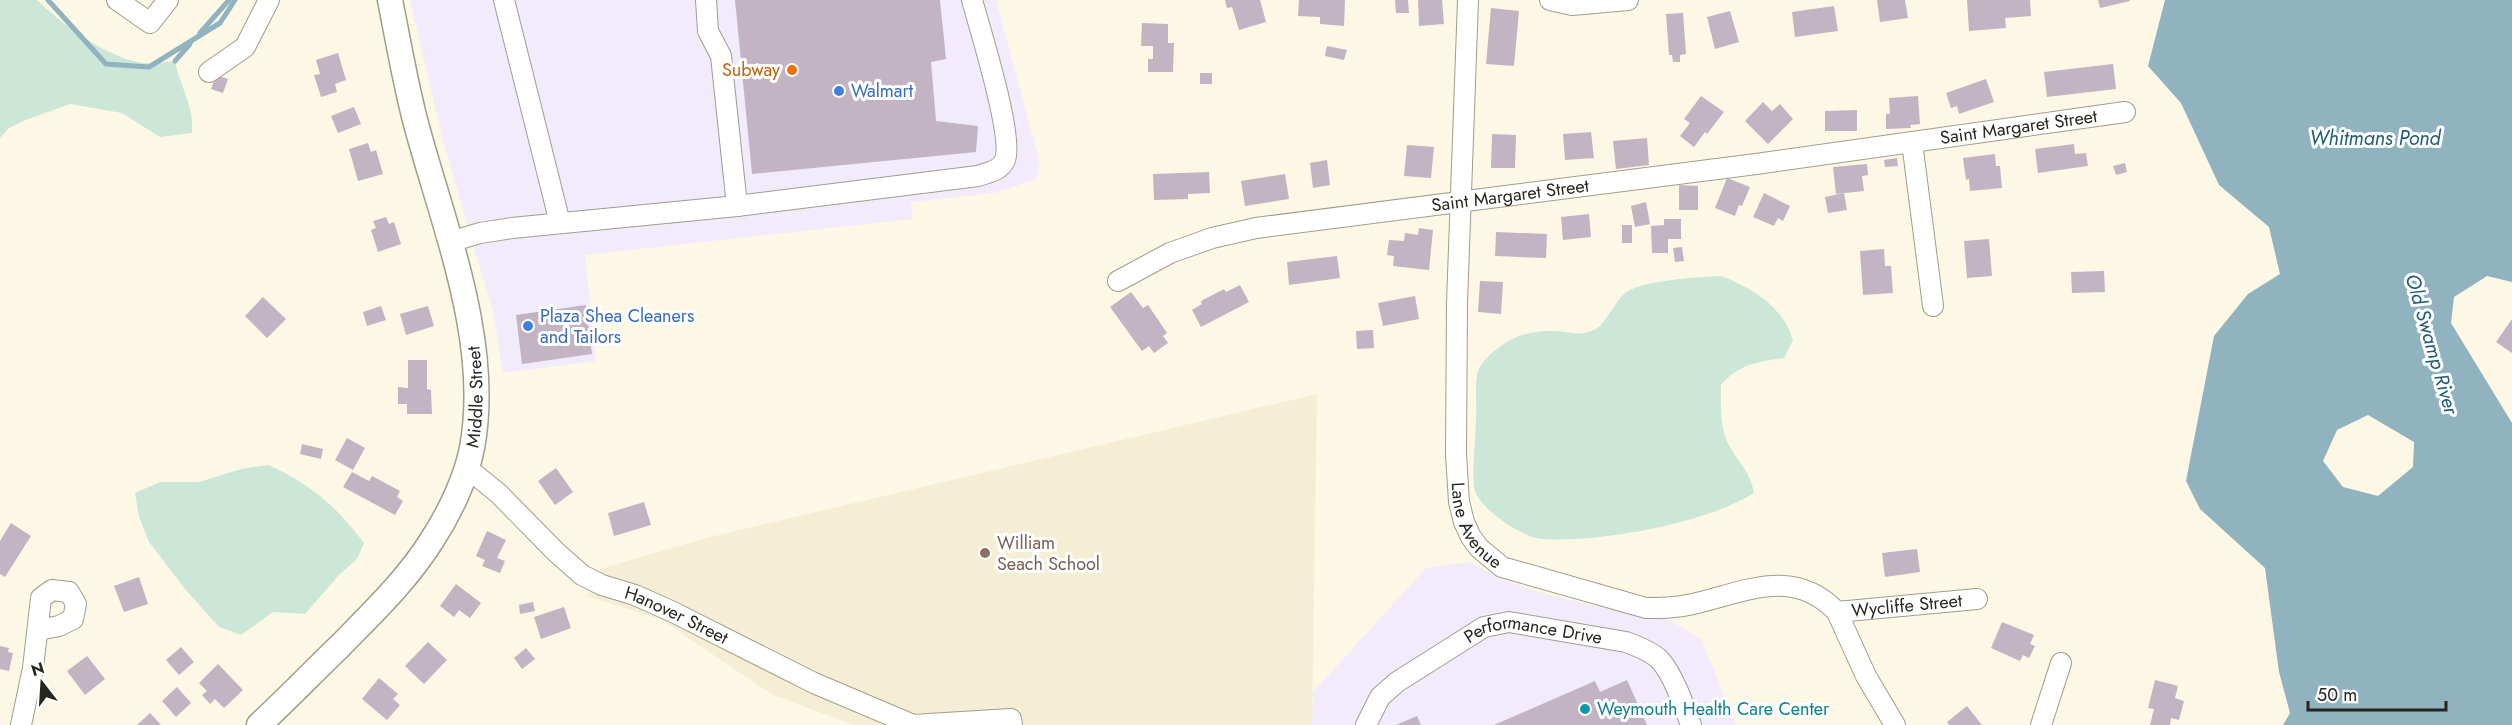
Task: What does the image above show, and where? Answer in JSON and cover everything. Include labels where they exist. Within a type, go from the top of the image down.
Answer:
[{"type":"main road","name":"Middle Street","points":[[259,725],[369,617],[407,575],[433,538],[466,468],[472,447],[476,404],[475,363],[463,292],[414,118],[390,0]]},
{"type":"street","points":[[117,0],[150,23],[168,0]]},
{"type":"street","points":[[209,72],[245,47],[269,0]]},
{"type":"street","points":[[504,0],[560,223]]},
{"type":"street","points":[[705,0],[708,31],[722,56],[736,206]]},
{"type":"street","points":[[450,242],[480,233],[736,206],[978,176],[999,169],[1005,159],[1007,135],[972,0]]},
{"type":"street","name":"Lane Avenue","points":[[1468,0],[1457,303],[1457,474],[1464,522],[1471,537],[1479,548],[1502,567],[1646,608],[1670,608],[1692,604],[1770,585],[1805,590],[1830,604],[1837,612],[1866,676],[1894,725]]},
{"type":"street","points":[[1550,0],[1572,5],[1628,0]]},
{"type":"street","name":"Saint Margaret Street","points":[[1118,281],[1170,253],[1256,228],[2125,112]]},
{"type":"street","points":[[1912,142],[1933,306]]},
{"type":"street","name":"Hanover Street","points":[[466,468],[498,493],[582,575],[673,612],[814,683],[913,725]]},
{"type":"street","name":"Wycliffe Street","points":[[1837,612],[1977,598]]},
{"type":"street","name":"Performance Drive","points":[[1366,725],[1380,697],[1397,682],[1484,627],[1509,622],[1626,642],[1639,647],[1659,660],[1680,695],[1691,725]]},
{"type":"street","points":[[21,725],[38,630]]},
{"type":"street","points":[[2041,725],[2061,663]]},
{"type":"street","points":[[913,725],[1011,719],[1012,725]]},
{"type":"shaded area","points":[[410,0],[996,0],[1040,164],[1036,179],[995,193],[911,202],[913,219],[585,255],[596,361],[503,373],[494,316],[443,141]]},
{"type":"shaded area","name":"William Seach School","points":[[1317,394],[1312,725],[854,725],[773,695],[662,620],[587,596],[600,569],[710,537]]},
{"type":"shaded area","points":[[1470,562],[1502,579],[1534,591],[1646,618],[1666,618],[1702,640],[1736,725],[1312,725],[1313,692],[1426,568]]},
{"type":"green space","points":[[0,0],[37,0],[83,37],[124,58],[146,63],[175,61],[189,105],[192,133],[160,137],[122,113],[70,104],[23,121],[9,128],[0,138]]},
{"type":"green space","points":[[1721,276],[1755,293],[1774,308],[1782,317],[1793,340],[1784,358],[1742,368],[1721,385],[1721,417],[1726,440],[1747,474],[1754,493],[1734,504],[1681,522],[1593,538],[1543,539],[1535,537],[1504,522],[1485,506],[1475,491],[1474,467],[1477,373],[1489,355],[1516,337],[1530,333],[1552,331],[1579,334],[1596,329],[1624,294],[1643,285],[1670,280]]},
{"type":"green space","points":[[268,465],[297,480],[322,497],[344,518],[364,543],[357,559],[339,575],[305,614],[273,612],[241,635],[219,627],[185,589],[149,542],[139,517],[135,493],[160,482],[199,482],[241,469]]},
{"type":"water","name":"Whitmans Pond","points":[[2165,0],[2512,0],[2512,282],[2487,276],[2454,297],[2451,323],[2512,423],[2512,725],[2283,725],[2290,713],[2279,672],[2265,568],[2200,509],[2186,481],[2214,336],[2248,294],[2280,274],[2269,227],[2219,185],[2181,103],[2148,66]],"holes":[[[2368,415],[2414,442],[2413,467],[2378,496],[2343,487],[2323,461],[2337,430]]]},
{"type":"building","name":"Walmart","points":[[735,0],[940,0],[946,59],[931,62],[936,121],[978,126],[976,152],[752,174]]},
{"type":"building","points":[[1225,0],[1260,0],[1266,22],[1239,30],[1232,7],[1227,8]]},
{"type":"building","points":[[1299,0],[1345,0],[1344,26],[1320,24],[1320,17],[1298,16]]},
{"type":"building","points":[[1395,0],[1408,0],[1409,13],[1396,13]]},
{"type":"building","points":[[1418,0],[1442,0],[1444,24],[1419,26]]},
{"type":"building","points":[[1877,0],[1905,0],[1908,18],[1880,22]]},
{"type":"building","points":[[1967,0],[2030,0],[2031,16],[2005,18],[2006,28],[1969,31]]},
{"type":"building","points":[[2098,0],[2130,0],[2130,1],[2100,8]]},
{"type":"building","points":[[1834,6],[1838,31],[1795,37],[1792,12]]},
{"type":"building","points":[[1491,8],[1519,11],[1514,66],[1486,64]]},
{"type":"building","points":[[1730,11],[1739,42],[1715,49],[1707,17]]},
{"type":"building","points":[[1683,13],[1686,54],[1680,55],[1680,62],[1673,62],[1672,55],[1669,55],[1666,14]]},
{"type":"building","points":[[1142,23],[1168,24],[1168,43],[1174,43],[1173,72],[1148,72],[1148,59],[1153,59],[1153,46],[1141,46]]},
{"type":"building","points":[[1327,46],[1347,50],[1344,60],[1325,56]]},
{"type":"building","points":[[338,53],[346,80],[335,84],[337,92],[321,97],[314,75],[320,74],[316,60]]},
{"type":"building","points":[[2113,64],[2116,89],[2047,97],[2044,72]]},
{"type":"building","points":[[1200,73],[1212,73],[1212,84],[1200,84]]},
{"type":"building","points":[[216,75],[228,79],[223,93],[211,89]]},
{"type":"building","points":[[1986,79],[1994,102],[1959,114],[1957,106],[1951,108],[1946,93]]},
{"type":"building","points":[[1701,96],[1724,112],[1694,147],[1680,136],[1690,123],[1684,119]]},
{"type":"building","points":[[1918,96],[1920,124],[1910,125],[1911,128],[1886,129],[1886,114],[1890,114],[1889,98]]},
{"type":"building","points":[[1763,102],[1772,111],[1780,104],[1793,119],[1768,144],[1745,121]]},
{"type":"building","points":[[354,107],[361,124],[338,133],[331,116]]},
{"type":"building","points":[[1857,110],[1857,131],[1825,131],[1825,111]]},
{"type":"building","points":[[1591,132],[1594,158],[1565,160],[1563,134]]},
{"type":"building","points":[[1492,134],[1516,135],[1515,168],[1491,168]]},
{"type":"building","points":[[1647,138],[1649,165],[1616,169],[1613,141]]},
{"type":"building","points":[[368,143],[371,152],[376,150],[383,174],[358,181],[349,149]]},
{"type":"building","points":[[2074,144],[2075,154],[2086,153],[2088,166],[2038,173],[2035,149]]},
{"type":"building","points":[[1407,145],[1434,147],[1431,178],[1404,176]]},
{"type":"building","points":[[1995,154],[1996,166],[2000,166],[2002,188],[1970,191],[1963,158]]},
{"type":"building","points":[[1897,158],[1898,166],[1885,167],[1884,160]]},
{"type":"building","points":[[1327,160],[1330,185],[1313,188],[1310,163]]},
{"type":"building","points":[[2125,163],[2127,172],[2116,175],[2113,166]]},
{"type":"building","points":[[1867,164],[1868,175],[1862,176],[1864,191],[1836,194],[1833,167]]},
{"type":"building","points":[[1209,172],[1210,193],[1188,194],[1188,199],[1154,200],[1153,174]]},
{"type":"building","points":[[1285,174],[1289,199],[1245,206],[1241,181]]},
{"type":"building","points":[[1727,178],[1750,187],[1735,216],[1715,208]]},
{"type":"building","points":[[1679,185],[1698,186],[1698,210],[1679,210]]},
{"type":"building","points":[[1764,193],[1790,206],[1783,221],[1778,218],[1774,226],[1753,217]]},
{"type":"building","points":[[1844,193],[1847,210],[1828,213],[1825,197]]},
{"type":"building","points":[[1646,202],[1650,224],[1635,227],[1631,206]]},
{"type":"building","points":[[1589,214],[1591,237],[1563,240],[1561,217]]},
{"type":"building","points":[[386,217],[389,224],[394,222],[401,244],[378,252],[371,230],[376,228],[373,221]]},
{"type":"building","points":[[1664,219],[1681,219],[1681,239],[1668,239],[1668,253],[1652,253],[1651,226],[1664,225]]},
{"type":"building","points":[[1622,225],[1632,225],[1632,243],[1622,243]]},
{"type":"building","points":[[1419,228],[1433,230],[1429,270],[1393,266],[1394,256],[1387,255],[1389,240],[1404,241],[1405,233],[1418,235]]},
{"type":"building","points":[[1496,232],[1547,234],[1546,258],[1495,256]]},
{"type":"building","points":[[1989,239],[1992,276],[1967,278],[1964,241]]},
{"type":"building","points":[[1682,247],[1684,261],[1675,262],[1673,248]]},
{"type":"building","points":[[1884,249],[1885,266],[1891,266],[1893,293],[1863,295],[1860,251]]},
{"type":"building","points":[[1337,256],[1340,278],[1289,285],[1287,262]]},
{"type":"building","points":[[2104,271],[2105,292],[2072,293],[2071,272]]},
{"type":"building","points":[[1480,281],[1503,282],[1501,314],[1478,312]]},
{"type":"building","points":[[1240,285],[1249,302],[1201,327],[1192,310],[1202,304],[1201,301],[1224,289],[1226,292]]},
{"type":"building","points":[[1131,292],[1143,308],[1148,305],[1167,333],[1163,336],[1168,343],[1154,353],[1149,346],[1142,351],[1110,307]]},
{"type":"building","points":[[1415,296],[1419,319],[1383,326],[1378,303]]},
{"type":"building","points":[[263,297],[286,319],[267,338],[245,316]]},
{"type":"building","points":[[586,305],[592,354],[522,364],[516,315]]},
{"type":"building","points":[[381,306],[386,320],[367,326],[363,312]]},
{"type":"building","points":[[428,306],[434,326],[406,335],[400,314]]},
{"type":"building","points":[[2512,319],[2512,353],[2496,342]]},
{"type":"building","points":[[1373,330],[1374,348],[1357,349],[1356,331]]},
{"type":"building","points":[[408,360],[427,360],[427,389],[431,390],[432,414],[407,414],[407,404],[398,404],[398,387],[408,388]]},
{"type":"building","points":[[347,438],[365,448],[353,470],[335,460]]},
{"type":"building","points":[[302,444],[323,449],[321,459],[300,454]]},
{"type":"building","points":[[556,468],[573,492],[555,505],[538,481]]},
{"type":"building","points":[[352,472],[369,481],[372,476],[400,491],[397,497],[403,501],[395,515],[343,487]]},
{"type":"building","points":[[644,502],[651,525],[614,536],[608,513]]},
{"type":"building","points":[[11,523],[31,536],[5,577],[0,574],[0,541]]},
{"type":"building","points":[[487,531],[506,540],[497,558],[505,561],[500,573],[482,566],[485,560],[476,556]]},
{"type":"building","points":[[1917,549],[1920,572],[1885,577],[1882,553]]},
{"type":"building","points":[[139,577],[148,604],[124,612],[114,586]]},
{"type":"building","points":[[456,584],[481,603],[470,618],[459,610],[454,617],[440,606]]},
{"type":"building","points":[[533,602],[535,611],[520,614],[519,605]]},
{"type":"building","points":[[564,607],[571,628],[541,639],[534,617]]},
{"type":"building","points":[[2002,622],[2034,635],[2030,644],[2035,646],[2029,658],[2023,655],[2020,661],[1991,648]]},
{"type":"building","points":[[428,642],[447,660],[424,684],[405,666]]},
{"type":"building","points":[[0,646],[9,648],[8,652],[13,653],[9,671],[0,669]]},
{"type":"building","points":[[181,647],[194,662],[179,675],[166,660]]},
{"type":"building","points":[[526,648],[535,659],[522,669],[514,658]]},
{"type":"building","points":[[87,656],[105,679],[85,695],[67,671]]},
{"type":"building","points":[[218,664],[243,690],[224,708],[215,699],[210,704],[202,695],[207,691],[199,683]]},
{"type":"building","points":[[379,678],[398,694],[393,699],[400,705],[387,720],[362,699]]},
{"type":"building","name":"Weymouth Health Care Center","points":[[1627,680],[1647,725],[1494,725],[1595,681],[1600,692]]},
{"type":"building","points":[[2155,680],[2178,686],[2175,698],[2184,701],[2179,720],[2171,718],[2170,725],[2150,725],[2154,709],[2148,708]]},
{"type":"building","points":[[177,687],[191,703],[176,717],[162,701]]},
{"type":"building","points":[[1967,706],[1982,725],[1949,725],[1947,722]]},
{"type":"building","points":[[150,713],[161,725],[137,725]]},
{"type":"building","points":[[1417,716],[1421,725],[1396,725]]},
{"type":"waterway","points":[[48,0],[106,64],[149,67],[220,23],[235,0]]},
{"type":"waterway","points":[[200,33],[229,0]]},
{"type":"waterway","points":[[175,61],[190,44]]},
{"type":"place","name":"Subway","points":[[792,70]]},
{"type":"place","name":"Walmart","points":[[839,91]]},
{"type":"place","name":"Plaza Shea Cleaners and Tailors","points":[[528,326]]},
{"type":"place","name":"William Seach School","points":[[985,553]]},
{"type":"place","name":"Weymouth Health Care Center","points":[[1585,709]]},
{"type":"water label","name":"Old Swamp River","points":[[2432,344]]}]
